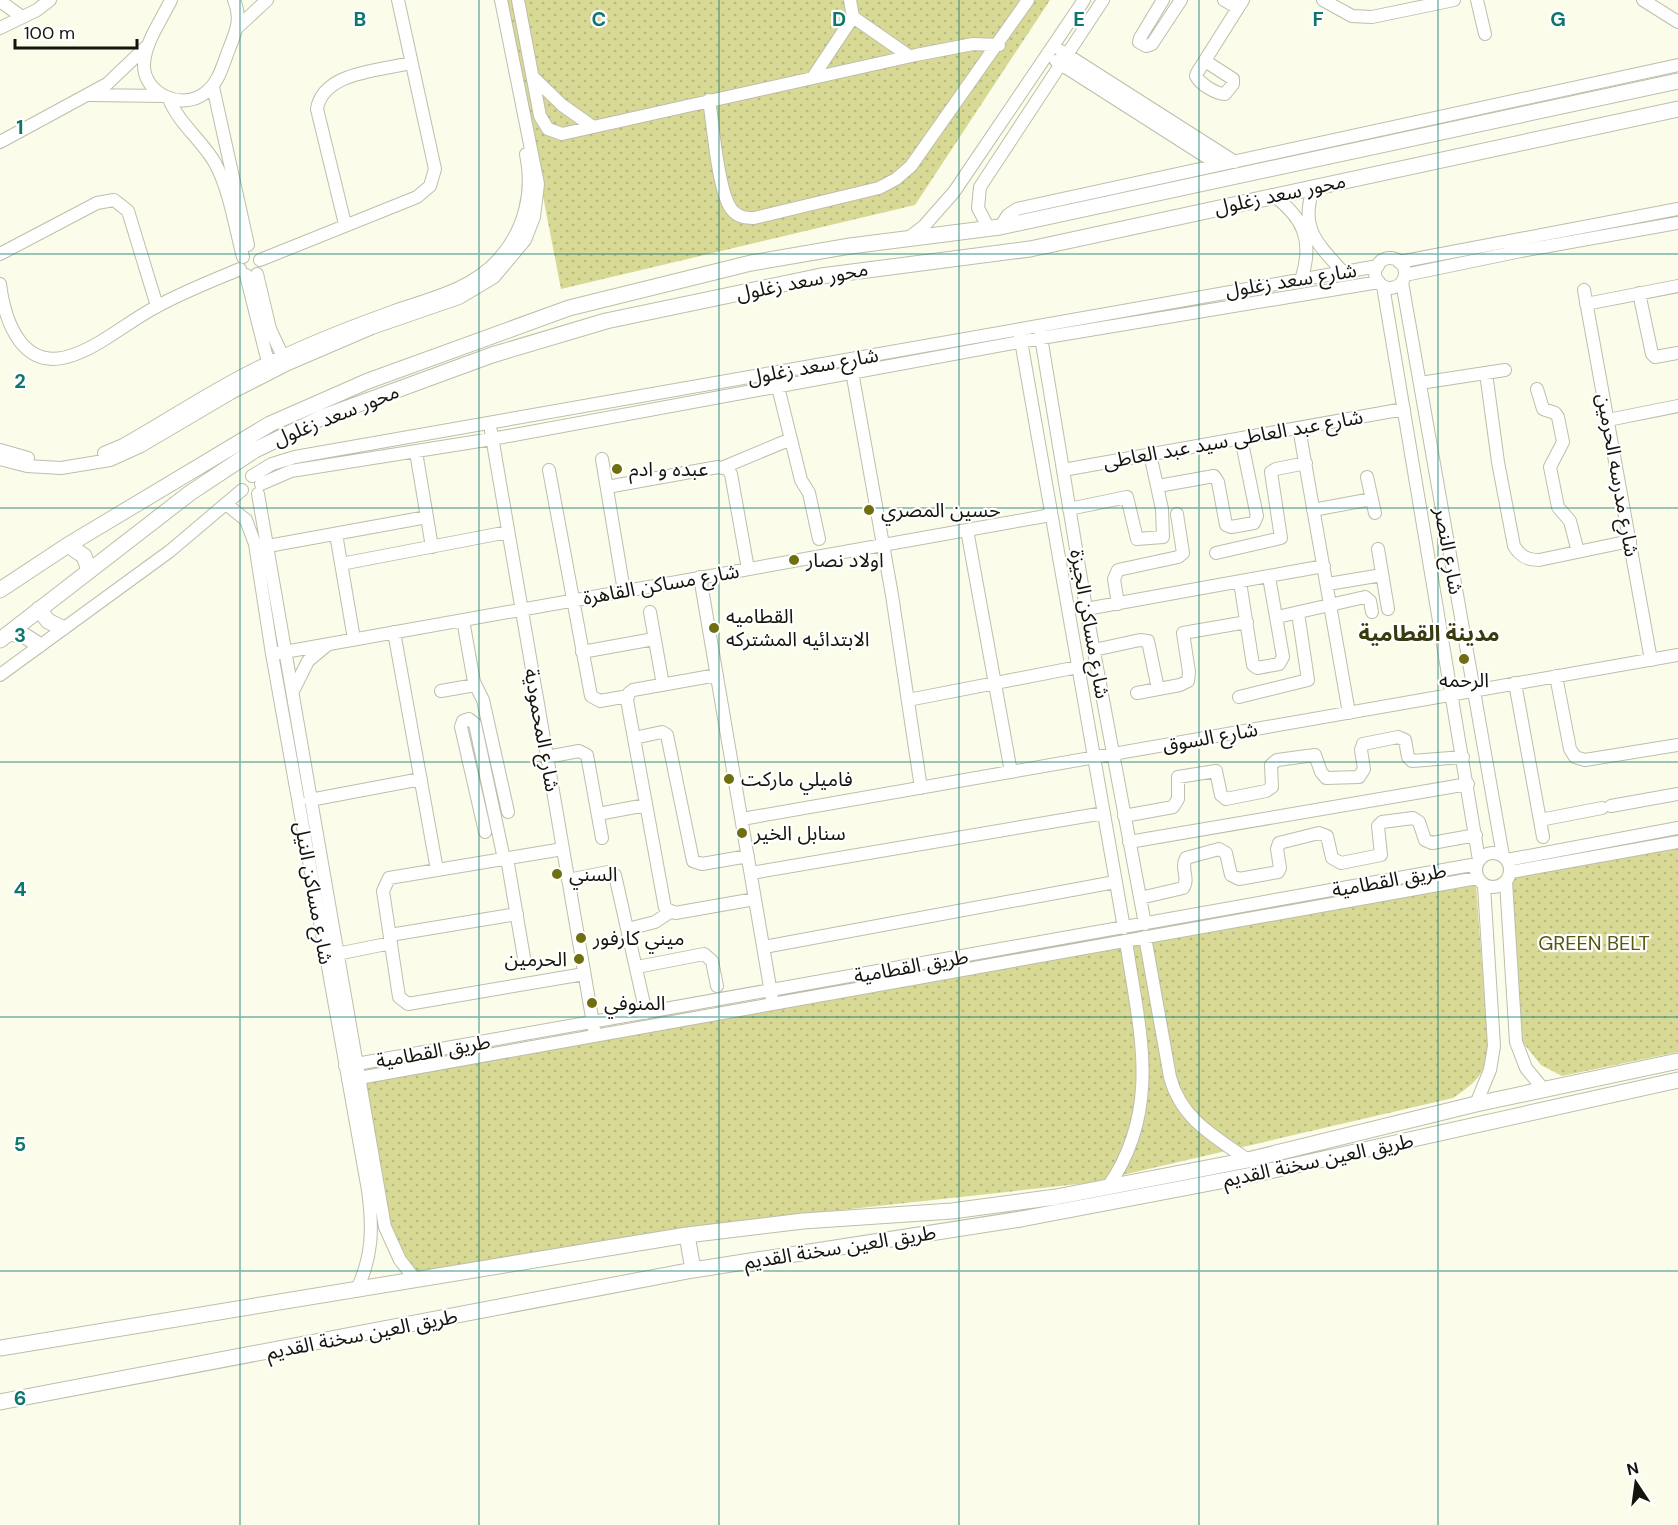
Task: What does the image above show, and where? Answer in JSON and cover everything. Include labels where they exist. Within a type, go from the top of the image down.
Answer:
[{"type":"main road","name":"محور سعد زغلول","points":[[0,590],[231,445],[312,404],[569,308],[692,277],[800,254],[995,228],[1164,184],[1279,159],[1608,96],[1655,78],[1678,81]]},
{"type":"main road","points":[[1608,96],[1603,102],[1603,113],[1611,121],[1618,122]]},
{"type":"main road","points":[[1560,105],[1568,113],[1569,120],[1561,135]]},
{"type":"main road","name":"محور سعد زغلول","points":[[4,636],[227,467],[282,435],[323,417],[436,375],[537,341],[606,321],[850,271],[1011,253],[1678,109]]},
{"type":"main road","points":[[692,277],[688,284],[690,292],[702,300]]},
{"type":"main road","points":[[69,545],[84,556],[89,570]]},
{"type":"main road","points":[[39,609],[48,621],[62,628]]},
{"type":"main road","points":[[4,636],[25,636],[39,645]]},
{"type":"main road","name":"طريق العين سخنة القديم","points":[[0,1348],[687,1235],[803,1221],[984,1208],[1108,1187],[1248,1160],[1476,1104],[1678,1061]]},
{"type":"main road","name":"طريق العين سخنة القديم","points":[[0,1402],[693,1270],[1021,1219],[1247,1176],[1678,1080]]},
{"type":"main road","points":[[687,1235],[693,1270]]},
{"type":"main road","points":[[0,1392],[20,1391],[36,1396]]},
{"type":"street","points":[[0,28],[50,0]]},
{"type":"street","points":[[171,0],[145,56],[145,74],[151,85],[167,98],[178,117],[207,150],[216,165],[270,329],[285,360]]},
{"type":"street","points":[[234,0],[238,27]]},
{"type":"street","points":[[90,95],[193,100],[213,87],[238,27],[267,0]]},
{"type":"street","points":[[0,284],[6,315],[15,338],[32,353],[47,357],[73,355],[157,306],[345,224],[425,193],[434,178],[435,169],[398,0]]},
{"type":"street","points":[[0,450],[27,458],[60,461],[107,452],[285,360],[472,282],[498,260],[514,238],[526,209],[529,174],[493,0]]},
{"type":"street","points":[[285,360],[468,294],[505,266],[525,240],[536,206],[537,170],[501,0]]},
{"type":"street","points":[[518,0],[540,116],[548,129],[562,134],[909,56],[966,45],[999,45]]},
{"type":"street","points":[[813,77],[853,17],[850,0]]},
{"type":"street","points":[[709,100],[718,159],[728,203],[741,217],[754,218],[869,190],[896,179],[911,166],[1029,0]]},
{"type":"street","points":[[906,239],[941,209],[1084,0]]},
{"type":"street","points":[[995,228],[981,219],[978,208],[980,187],[1103,0]]},
{"type":"street","points":[[1169,18],[1160,5],[1139,39],[1146,46],[1152,44],[1181,0]]},
{"type":"street","points":[[1205,61],[1241,4],[1224,0]]},
{"type":"street","points":[[1327,1],[1352,16],[1372,17],[1409,5],[1454,0]]},
{"type":"street","points":[[1477,0],[1485,34]]},
{"type":"street","points":[[1643,0],[1678,22]]},
{"type":"street","points":[[0,2],[22,17]]},
{"type":"street","points":[[853,17],[909,56]]},
{"type":"street","points":[[0,142],[90,95],[123,71],[150,42]]},
{"type":"street","points":[[1051,51],[1235,162]]},
{"type":"street","points":[[1064,59],[1219,165]]},
{"type":"street","points":[[345,224],[317,109],[319,99],[332,83],[410,63]]},
{"type":"street","points":[[1164,184],[1219,165],[1279,159],[1655,78],[1678,65]]},
{"type":"street","points":[[534,78],[562,105],[593,127]]},
{"type":"street","points":[[213,87],[270,367]]},
{"type":"street","points":[[962,180],[980,187]]},
{"type":"street","points":[[1314,187],[1307,206],[1311,228],[1319,247],[1342,271]]},
{"type":"street","points":[[1273,195],[1294,213],[1304,233],[1308,259],[1302,277]]},
{"type":"street","points":[[0,254],[97,203],[114,200],[128,211],[157,306]]},
{"type":"street","points":[[1678,209],[1399,262],[1388,259],[1378,266],[1376,274],[1381,284],[1393,288],[1404,279],[1521,251],[1678,223]]},
{"type":"street","points":[[1399,262],[1404,279]]},
{"type":"street","name":"شارع سعد زغلول","points":[[257,485],[279,461],[319,453],[1018,327],[1302,277],[1378,266]]},
{"type":"street","name":"شارع النصر","points":[[1404,279],[1474,691],[1507,867],[1516,1042],[1526,1068],[1544,1090]]},
{"type":"street","name":"شارع سعد زغلول","points":[[257,485],[284,473],[321,466],[492,439],[1041,338],[1381,284]]},
{"type":"street","name":"شارع النصر","points":[[1381,284],[1476,835],[1494,1046],[1490,1070],[1476,1104]]},
{"type":"street","points":[[1586,304],[1678,286]]},
{"type":"street","name":"شارع مدرسه الحرمين","points":[[1584,290],[1651,660]]},
{"type":"street","points":[[1639,293],[1652,354],[1656,357],[1678,353]]},
{"type":"street","name":"شارع مساكن الجيزة","points":[[1039,324],[1086,609],[1145,924]]},
{"type":"street","name":"شارع مساكن الجيزة","points":[[1018,327],[1124,928]]},
{"type":"street","points":[[850,359],[921,788]]},
{"type":"street","points":[[0,459],[27,466],[61,468],[110,459],[141,446],[270,367]]},
{"type":"street","points":[[1420,382],[1505,370]]},
{"type":"street","points":[[1486,373],[1498,462],[1514,546],[1524,558],[1531,560],[1630,541]]},
{"type":"street","points":[[778,387],[801,480],[809,493],[819,539]]},
{"type":"street","points":[[1537,389],[1543,409],[1555,413],[1558,417],[1563,442],[1550,467],[1558,507],[1570,521],[1578,552]]},
{"type":"street","points":[[1608,420],[1678,406]]},
{"type":"street","name":"شارع عبد العاطى سيد عبد العاطى","points":[[1063,470],[1404,409]]},
{"type":"street","name":"شارع المحمودية","points":[[490,424],[594,1029]]},
{"type":"street","points":[[1299,428],[1332,605],[1349,713]]},
{"type":"street","points":[[1158,486],[1215,476],[1226,525],[1231,527],[1254,523],[1257,516],[1241,438]]},
{"type":"street","points":[[607,487],[724,467],[791,439]]},
{"type":"street","points":[[416,452],[432,547]]},
{"type":"street","points":[[319,453],[321,466]]},
{"type":"street","points":[[1069,509],[1127,497],[1137,539],[1161,537],[1164,531],[1158,486],[1150,454]]},
{"type":"street","points":[[602,459],[624,591]]},
{"type":"street","points":[[1216,553],[1281,538],[1271,472],[1306,463]]},
{"type":"street","points":[[724,467],[731,474],[748,569]]},
{"type":"street","points":[[549,470],[592,699],[600,701],[628,696],[633,690],[717,675]]},
{"type":"street","points":[[1367,477],[1375,513]]},
{"type":"street","points":[[0,675],[170,550],[242,490],[243,481],[257,485]]},
{"type":"street","name":"شارع مساكن النيل","points":[[257,485],[337,954],[373,1230],[367,1268],[356,1291]]},
{"type":"street","points":[[1313,510],[1372,499]]},
{"type":"street","name":"شارع مساكن النيل","points":[[226,504],[242,515],[252,531],[272,654],[351,1065]]},
{"type":"street","points":[[1118,604],[1114,579],[1118,570],[1178,557],[1183,553],[1177,514]]},
{"type":"street","name":"شارع مساكن القاهرة","points":[[272,654],[1052,515]]},
{"type":"street","points":[[268,546],[427,518]]},
{"type":"street","points":[[967,530],[1011,772]]},
{"type":"street","points":[[341,564],[508,532]]},
{"type":"street","points":[[336,534],[354,639]]},
{"type":"street","points":[[1378,549],[1388,609]]},
{"type":"street","points":[[1086,609],[1324,566]]},
{"type":"street","points":[[1328,584],[1383,575]]},
{"type":"street","points":[[1240,582],[1253,666],[1257,668],[1279,664],[1283,659],[1269,577]]},
{"type":"street","points":[[700,578],[773,1004]]},
{"type":"street","points":[[1277,617],[1365,597],[1370,601],[1372,612]]},
{"type":"street","points":[[650,612],[663,685]]},
{"type":"street","points":[[1239,697],[1308,680],[1298,613]]},
{"type":"street","points":[[463,620],[475,685],[483,700],[508,812]]},
{"type":"street","points":[[1137,693],[1188,681],[1189,672],[1183,633],[1247,622]]},
{"type":"street","points":[[394,632],[437,870]]},
{"type":"street","points":[[582,652],[654,639]]},
{"type":"street","points":[[1094,650],[1140,640],[1148,641],[1158,689]]},
{"type":"street","points":[[292,695],[298,676],[308,661],[330,644]]},
{"type":"street","name":"شارع السوق","points":[[742,819],[1678,655]]},
{"type":"street","points":[[908,700],[1078,666]]},
{"type":"street","points":[[1556,676],[1570,749],[1575,757],[1585,760],[1678,745]]},
{"type":"street","points":[[1515,684],[1543,837]]},
{"type":"street","points":[[441,691],[475,685]]},
{"type":"street","points":[[628,696],[664,905],[670,912]]},
{"type":"street","points":[[634,738],[662,732],[668,735],[693,861],[702,864],[748,856]]},
{"type":"street","points":[[1124,816],[1173,807],[1178,799],[1176,779],[1178,777],[1216,771],[1221,795],[1226,799],[1266,792],[1272,787],[1271,765],[1277,760],[1315,755],[1322,774],[1326,778],[1359,777],[1364,769],[1360,750],[1363,744],[1398,737],[1405,740],[1408,756],[1412,761],[1463,757]]},
{"type":"street","points":[[547,757],[579,751],[585,753],[602,838]]},
{"type":"street","points":[[485,832],[481,778],[506,859],[524,958]]},
{"type":"street","points":[[310,800],[421,779]]},
{"type":"street","points":[[1129,842],[1468,784]]},
{"type":"street","points":[[1540,820],[1678,794]]},
{"type":"street","points":[[598,814],[646,805]]},
{"type":"street","points":[[751,873],[1104,813]]},
{"type":"street","points":[[1140,898],[1183,888],[1186,882],[1183,865],[1186,858],[1219,849],[1226,853],[1232,875],[1239,879],[1279,871],[1277,849],[1279,843],[1319,833],[1327,836],[1332,858],[1341,863],[1381,855],[1383,851],[1378,826],[1384,821],[1413,818],[1419,822],[1425,840],[1432,843],[1476,835]]},
{"type":"street","points":[[1507,867],[1678,828]]},
{"type":"street","points":[[1507,867],[1678,842]]},
{"type":"street","points":[[563,849],[393,877],[385,882],[383,891],[399,997],[405,1004],[584,974]]},
{"type":"street","name":"طريق القطامية","points":[[351,1065],[594,1029],[773,1004],[1145,937],[1481,882],[1496,887],[1507,867],[1493,853],[1478,862],[646,1013],[594,1029],[353,1079]]},
{"type":"street","points":[[568,880],[608,872],[615,875],[646,1013]]},
{"type":"street","points":[[764,947],[1115,882]]},
{"type":"street","points":[[628,929],[655,922],[670,912],[755,899]]},
{"type":"street","points":[[337,954],[390,939],[517,914]]},
{"type":"street","points":[[1145,937],[1170,1077],[1176,1096],[1197,1125],[1248,1160]]},
{"type":"street","points":[[1108,1187],[1131,1145],[1142,1111],[1144,1087],[1144,1063],[1126,941]]},
{"type":"street","points":[[637,967],[704,954],[712,961],[717,986]]},
{"type":"street","name":"شارع مساكن النيل","points":[[353,1079],[385,1227],[394,1250],[415,1279]]},
{"type":"green space","points":[[505,0],[1050,0],[915,205],[561,289]]},
{"type":"green space","name":"GREEN BELT","points":[[1678,843],[1678,1052],[1562,1076],[1541,1065],[1515,1033],[1506,882],[1511,872]]},
{"type":"green space","name":"GREEN BELT","points":[[1476,885],[1487,1054],[1479,1076],[1469,1087],[1453,1098],[1088,1183],[804,1214],[412,1275],[383,1215],[359,1078]]},
{"type":"place","name":"عبده و ادم","points":[[617,469]]},
{"type":"place","name":"حسين المصري","points":[[869,510]]},
{"type":"place","name":"اولاد نصار","points":[[794,560]]},
{"type":"place","name":"القطاميه الابتدائيه المشتركه","points":[[714,628]]},
{"type":"place","name":"الرحمه","points":[[1464,659]]},
{"type":"place","name":"فاميلي ماركت","points":[[729,779]]},
{"type":"place","name":"سنابل الخير","points":[[742,833]]},
{"type":"place","name":"السني","points":[[557,874]]},
{"type":"place","name":"ميني كارفور","points":[[581,938]]},
{"type":"place","name":"الحرمين","points":[[579,959]]},
{"type":"place","name":"المنوفي","points":[[592,1003]]},
{"type":"district","name":"مدينة القطامية","points":[[1429,633]]}]
